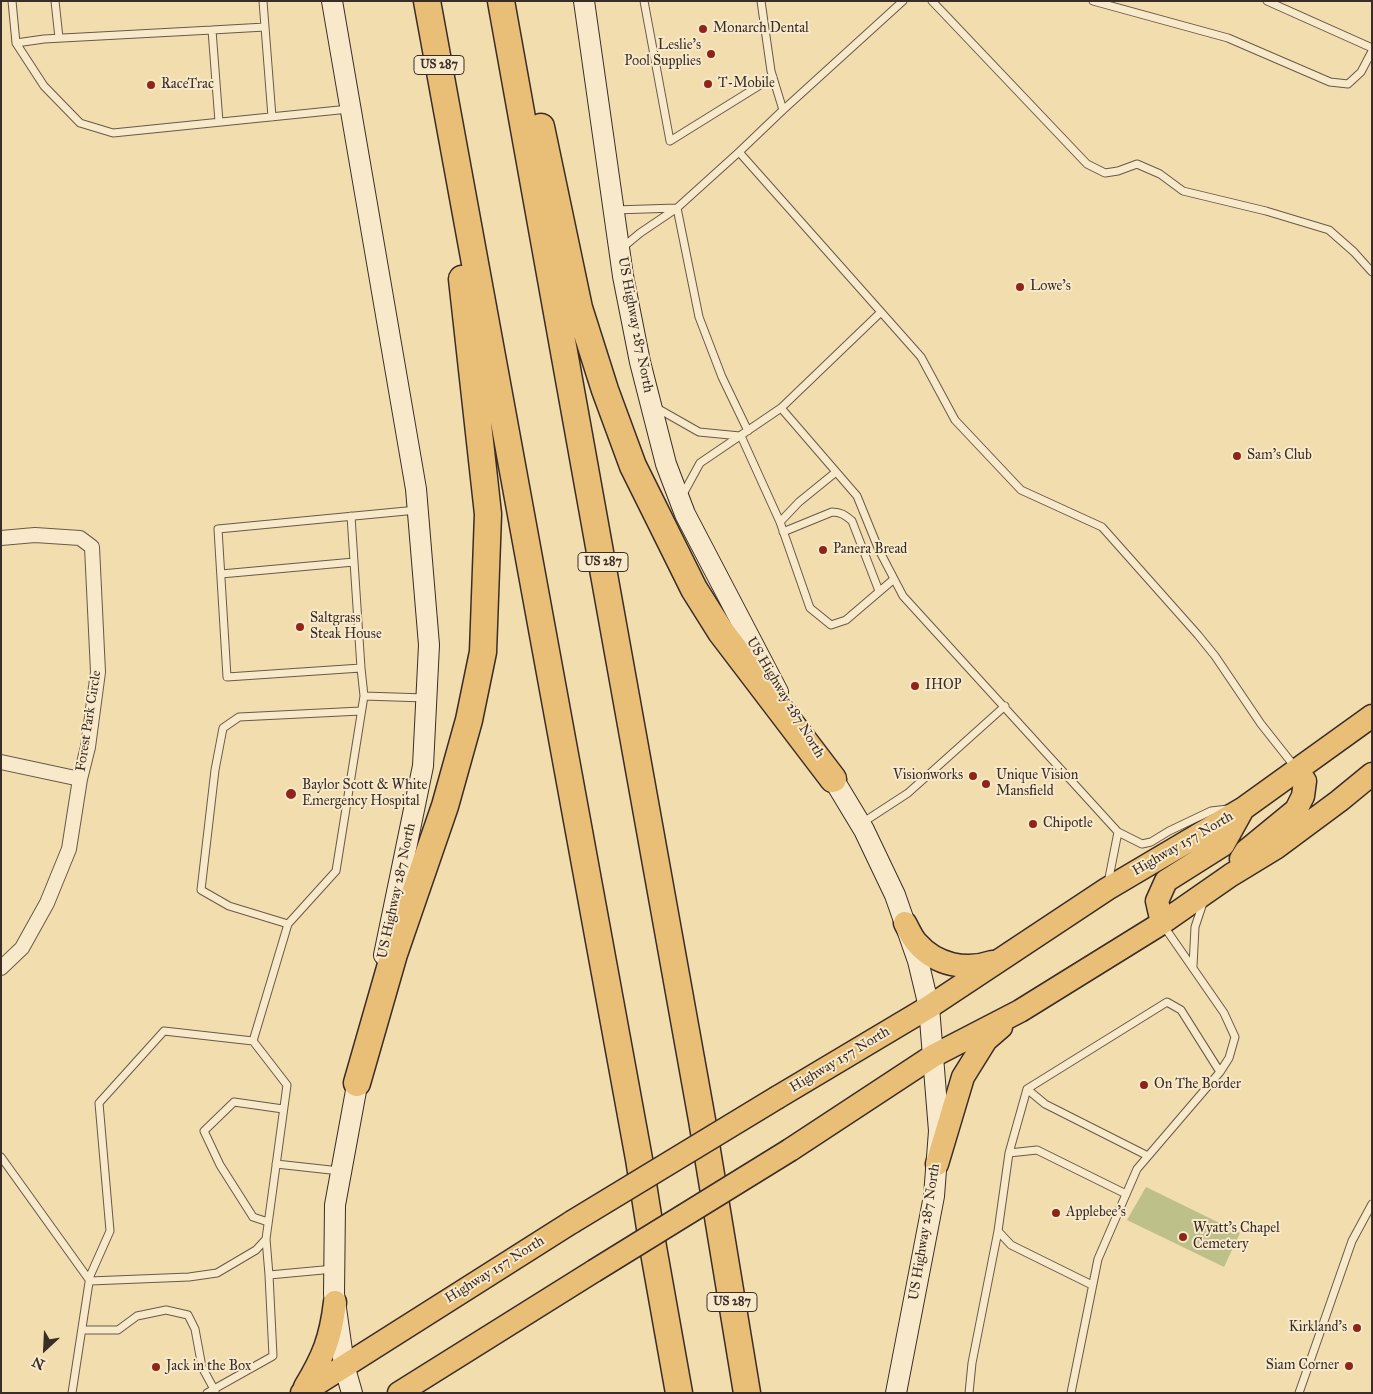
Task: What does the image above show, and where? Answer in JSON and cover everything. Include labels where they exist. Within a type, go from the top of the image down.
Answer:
[{"type":"highway","name":"US 287","points":[[427,1],[638,1149],[679,1393]]},
{"type":"highway","name":"US 287","points":[[501,3],[702,1120],[747,1393]]},
{"type":"highway","points":[[501,3],[524,47],[579,308],[605,390],[634,466],[694,589],[721,632],[833,779]]},
{"type":"highway","points":[[357,1083],[394,954],[445,806],[469,720],[483,652],[488,514],[454,204],[451,129]]},
{"type":"main road","name":"US Highway 287 North","points":[[332,1],[416,489],[430,645],[423,766],[357,1083],[335,1204],[335,1302],[344,1365],[352,1393]]},
{"type":"main road","name":"US Highway 287 North","points":[[584,1],[620,250],[640,362],[666,464],[685,514],[772,682],[860,824],[895,895],[918,961],[929,1007],[940,1131],[934,1196],[896,1393]]},
{"type":"main road","name":"Highway 157 North","points":[[302,1393],[572,1222],[929,1007],[1106,889],[1244,808],[1372,716]]},
{"type":"main road","points":[[1231,875],[1246,851],[1296,810],[1303,796],[1306,781],[1297,770]]},
{"type":"main road","points":[[399,1393],[790,1150],[933,1056],[1020,1011],[1162,923],[1231,875],[1277,847],[1340,801],[1372,774]]},
{"type":"main road","points":[[1162,923],[1157,901],[1166,881],[1223,845],[1244,808]]},
{"type":"main road","points":[[905,923],[917,943],[935,958],[950,964],[957,966],[980,966],[1002,959]]},
{"type":"main road","points":[[937,1164],[963,1078],[986,1040],[1020,1011]]},
{"type":"main road","points":[[302,1393],[320,1362],[332,1328],[335,1302]]},
{"type":"street","name":"Forest Park Circle","points":[[1,538],[35,535],[80,538],[92,547],[98,672],[88,747],[80,779],[69,849],[47,903],[22,948],[1,968]]},
{"type":"street","points":[[1,762],[80,779]]},
{"type":"lane","points":[[12,1],[16,43],[44,86],[80,123],[113,134],[351,108]]},
{"type":"lane","points":[[55,1],[59,38]]},
{"type":"lane","points":[[263,1],[272,117]]},
{"type":"lane","points":[[644,1],[670,141],[773,77]]},
{"type":"lane","points":[[761,1],[773,77],[783,110]]},
{"type":"lane","points":[[620,250],[640,233],[677,208],[903,1]]},
{"type":"lane","points":[[932,1],[1087,164],[1105,173],[1118,171],[1137,164],[1160,174],[1183,191],[1266,211],[1329,230],[1354,252],[1372,272]]},
{"type":"lane","points":[[1093,1],[1228,38],[1330,82],[1348,84],[1361,72],[1372,50],[1267,1]]},
{"type":"lane","points":[[16,43],[59,38],[265,27]]},
{"type":"lane","points":[[212,30],[219,122]]},
{"type":"lane","points":[[739,152],[921,356],[955,420],[1021,490],[1102,527],[1215,656],[1261,724],[1297,770]]},
{"type":"lane","points":[[614,210],[677,208]]},
{"type":"lane","points":[[677,208],[699,316],[722,378],[748,431]]},
{"type":"lane","points":[[680,500],[700,463],[781,408],[881,312]]},
{"type":"lane","points":[[651,405],[699,432],[741,436]]},
{"type":"lane","points":[[781,408],[858,496],[879,550],[903,596],[1118,832],[1142,844],[1151,842],[1211,810],[1244,808]]},
{"type":"lane","points":[[741,436],[780,522],[810,608],[831,625],[846,620],[894,579]]},
{"type":"lane","points":[[780,522],[799,502],[836,472]]},
{"type":"lane","points":[[361,668],[227,676],[218,530],[418,510]]},
{"type":"lane","points":[[783,532],[832,512],[840,512],[847,516],[852,521],[879,592]]},
{"type":"lane","points":[[253,1041],[288,924],[336,872],[364,696],[351,516]]},
{"type":"lane","points":[[221,574],[354,562]]},
{"type":"lane","points":[[364,696],[426,698]]},
{"type":"lane","points":[[860,824],[908,793],[1005,706]]},
{"type":"lane","points":[[288,924],[229,906],[200,890],[215,770],[223,728],[239,717],[361,711]]},
{"type":"lane","points":[[1106,889],[1118,832]]},
{"type":"lane","points":[[1192,966],[1195,927],[1201,908],[1212,888]]},
{"type":"lane","points":[[1070,1393],[1098,1259],[1137,1169],[1220,1072],[1229,1058],[1235,1037],[1224,1013],[1162,923]]},
{"type":"lane","points":[[969,1393],[972,1363],[998,1231],[1009,1153],[1027,1089],[1167,1002],[1181,1010],[1220,1072]]},
{"type":"lane","points":[[72,1393],[82,1330],[90,1281],[110,1231],[99,1103],[164,1030],[253,1041],[287,1085],[266,1239],[273,1356],[212,1391],[202,1367],[195,1329],[188,1315],[166,1310],[137,1316],[118,1330],[82,1330]]},
{"type":"lane","points":[[1027,1089],[1045,1104],[1148,1156]]},
{"type":"lane","points":[[268,1222],[253,1217],[220,1165],[204,1131],[234,1102],[284,1109]]},
{"type":"lane","points":[[1009,1153],[1038,1150],[1126,1194]]},
{"type":"lane","points":[[1,1157],[90,1281]]},
{"type":"lane","points":[[276,1164],[340,1171]]},
{"type":"lane","points":[[1299,1393],[1352,1241],[1372,1204]]},
{"type":"lane","points":[[998,1231],[1012,1245],[1092,1285]]},
{"type":"lane","points":[[90,1281],[216,1273],[256,1250],[266,1239]]},
{"type":"lane","points":[[269,1275],[335,1268]]},
{"type":"green space","points":[[1146,1187],[1240,1233],[1224,1267],[1127,1220]]},
{"type":"place","name":"Monarch Dental","points":[[703,29]]},
{"type":"place","name":"Leslie's Pool Supplies","points":[[711,54]]},
{"type":"place","name":"T-Mobile","points":[[708,84]]},
{"type":"place","name":"RaceTrac","points":[[151,85]]},
{"type":"place","name":"Lowe's","points":[[1020,287]]},
{"type":"place","name":"Sam's Club","points":[[1237,456]]},
{"type":"place","name":"Panera Bread","points":[[823,550]]},
{"type":"place","name":"Saltgrass Steak House","points":[[300,627]]},
{"type":"place","name":"IHOP","points":[[915,686]]},
{"type":"place","name":"Visionworks","points":[[973,776]]},
{"type":"place","name":"Unique Vision Mansfield","points":[[986,784]]},
{"type":"place","name":"Baylor Scott & White Emergency Hospital","points":[[291,794]]},
{"type":"place","name":"Chipotle","points":[[1033,824]]},
{"type":"place","name":"On The Border","points":[[1144,1085]]},
{"type":"place","name":"Applebee's","points":[[1056,1213]]},
{"type":"place","name":"Wyatt's Chapel Cemetery","points":[[1183,1237]]},
{"type":"place","name":"Kirkland's","points":[[1357,1328]]},
{"type":"place","name":"Siam Corner","points":[[1349,1366]]},
{"type":"place","name":"Jack in the Box","points":[[156,1367]]}]
